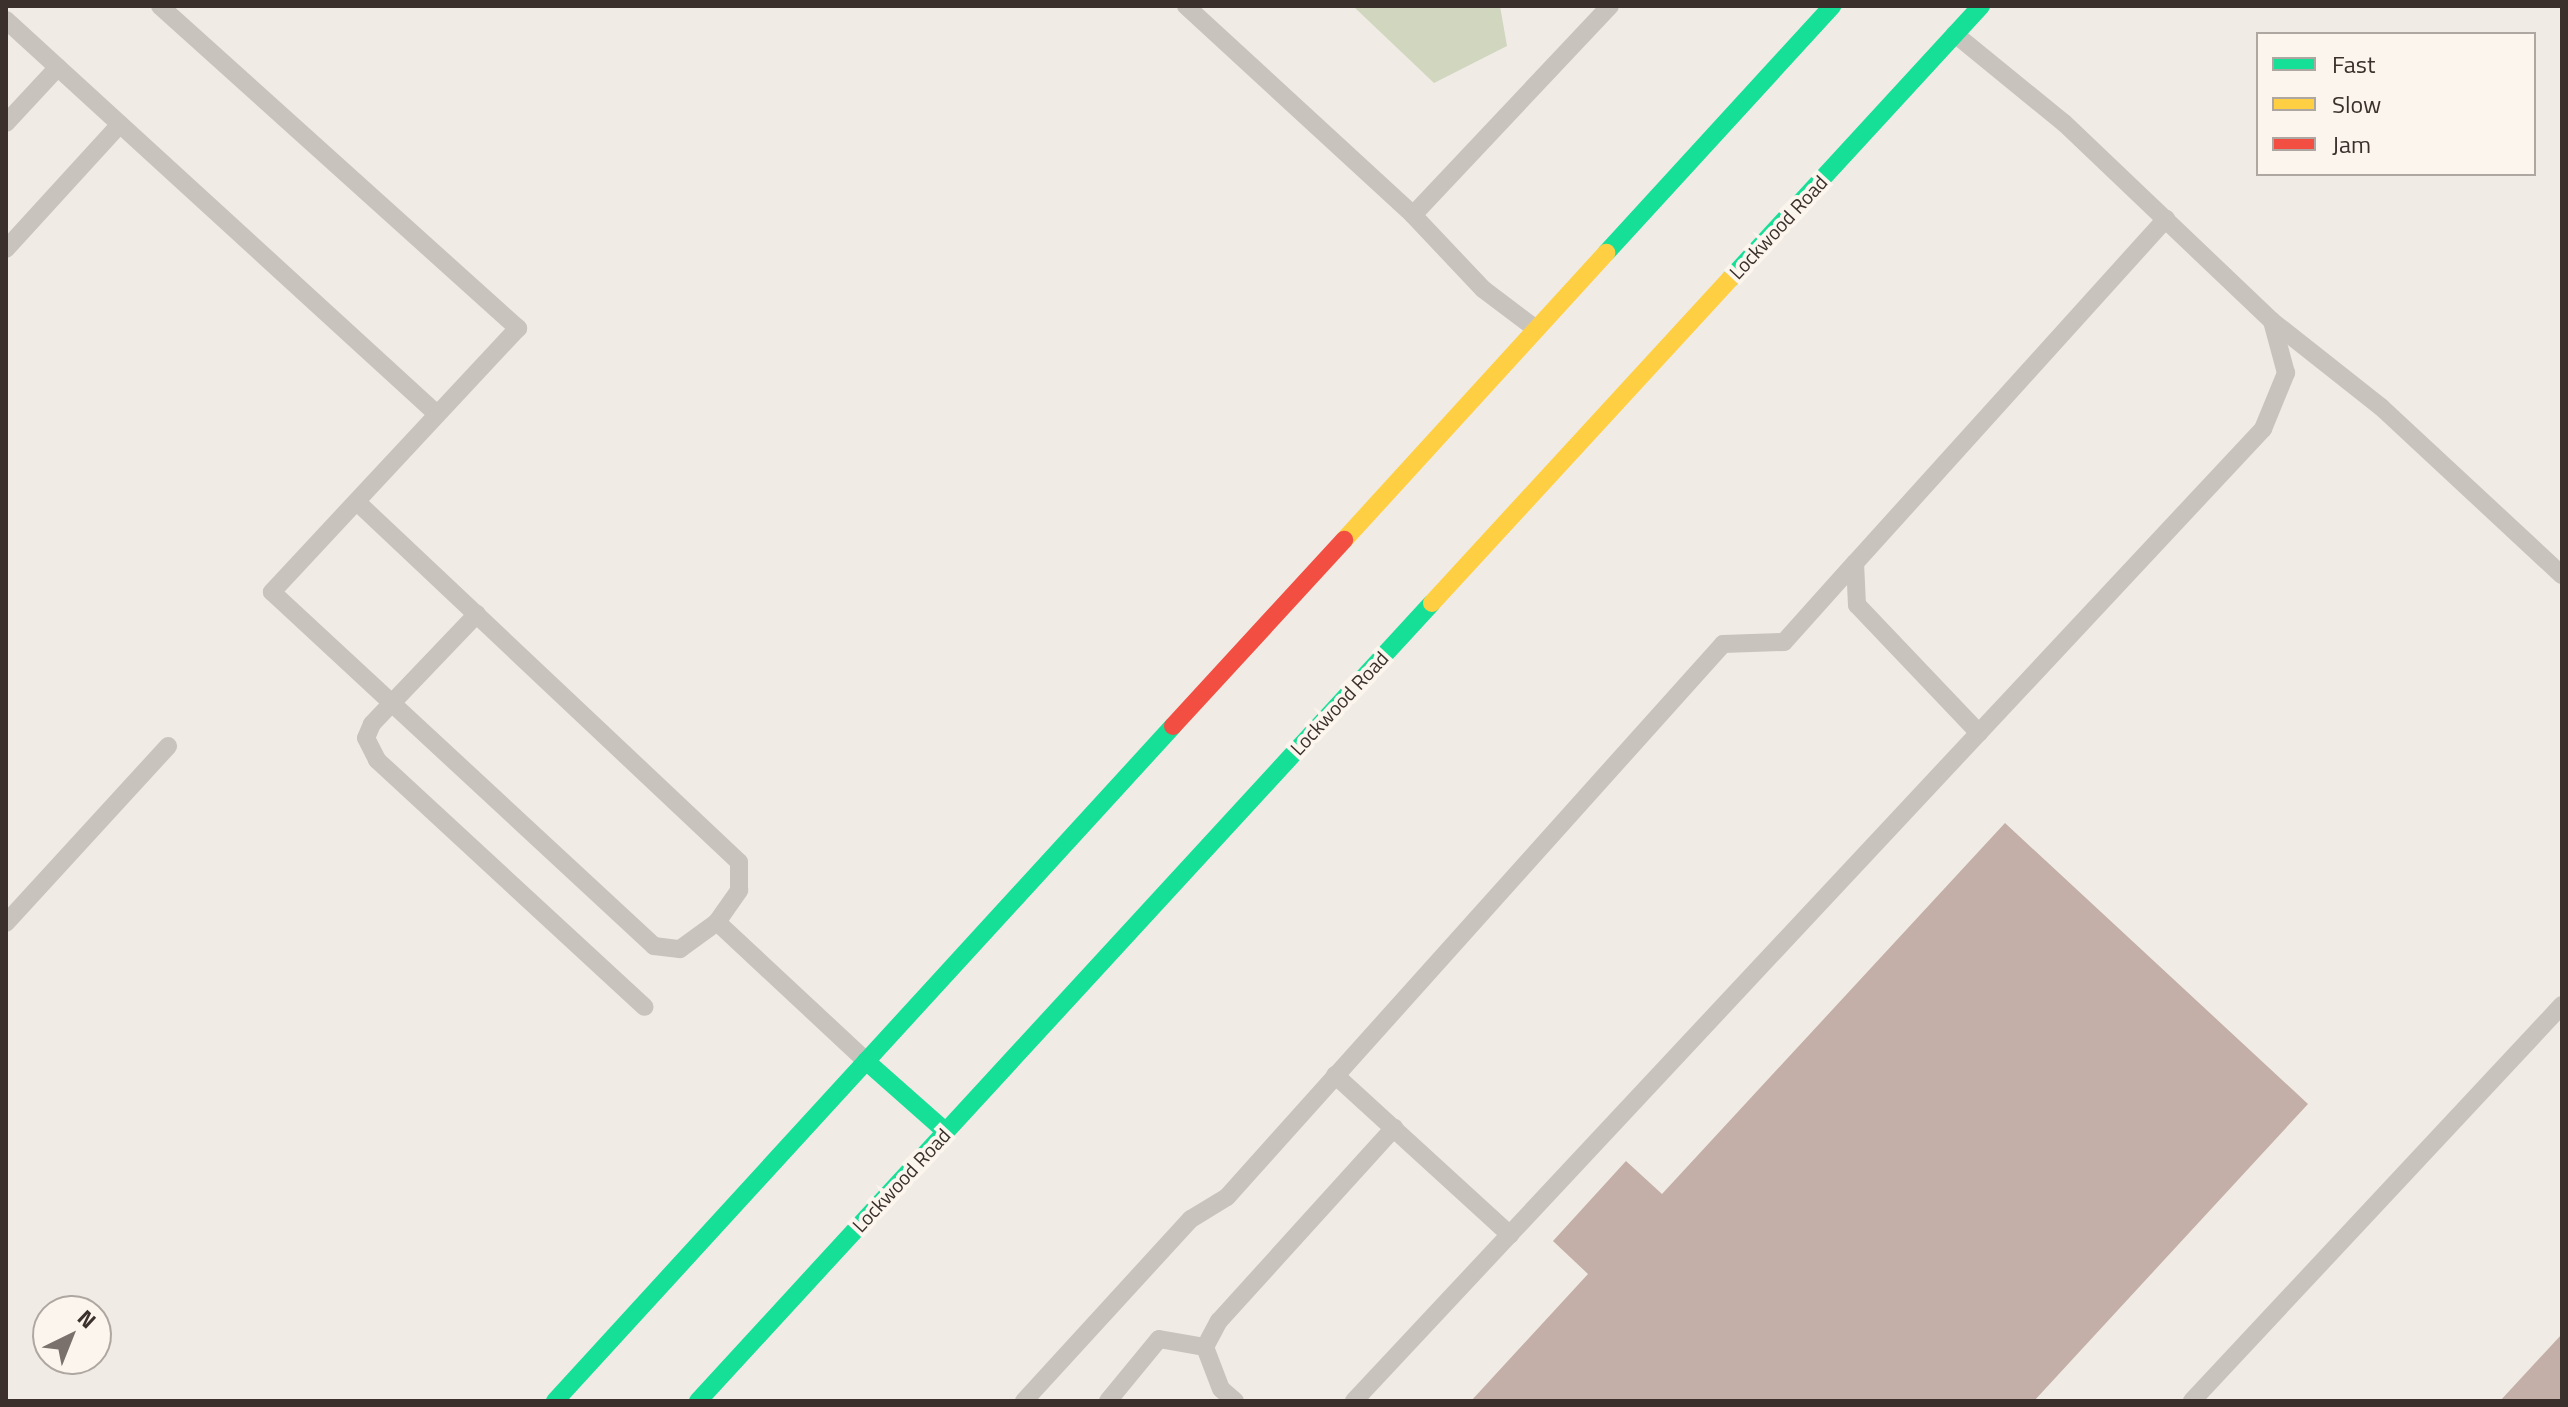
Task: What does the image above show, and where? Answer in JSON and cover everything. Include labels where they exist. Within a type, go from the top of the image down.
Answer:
[{"type":"main road","points":[[555,1401],[1832,6]]},
{"type":"main road","name":"Lockwood Road","points":[[698,1401],[1981,6]]},
{"type":"main road","points":[[866,1061],[945,1131]]},
{"type":"lane","points":[[160,6],[518,328],[272,592],[654,946],[680,949],[717,922],[739,890],[739,862],[358,503]]},
{"type":"lane","points":[[1186,6],[1413,215],[1483,289],[1536,329]]},
{"type":"lane","points":[[1413,215],[1610,6]]},
{"type":"lane","points":[[6,20],[437,414]]},
{"type":"lane","points":[[1955,34],[2064,123],[2272,321],[2381,407],[2562,575]]},
{"type":"lane","points":[[6,123],[58,67]]},
{"type":"lane","points":[[6,249],[120,124]]},
{"type":"lane","points":[[1024,1401],[1191,1219],[1227,1197],[1723,644],[1784,642],[2166,219]]},
{"type":"lane","points":[[1354,1401],[2263,429],[2286,373],[2272,321]]},
{"type":"lane","points":[[1855,563],[1857,605],[1979,733]]},
{"type":"lane","points":[[477,614],[391,703],[366,738],[377,760],[645,1007]]},
{"type":"lane","points":[[6,923],[168,746]]},
{"type":"lane","points":[[717,922],[866,1061]]},
{"type":"lane","points":[[2192,1401],[2562,1005]]},
{"type":"lane","points":[[1335,1075],[1510,1235]]},
{"type":"lane","points":[[1235,1401],[1221,1389],[1205,1347],[1219,1321],[1394,1128]]},
{"type":"lane","points":[[1108,1401],[1159,1339],[1205,1347]]},
{"type":"green space","points":[[1353,6],[1500,6],[1507,46],[1434,83]]},
{"type":"building","points":[[2005,823],[2308,1104],[2034,1401],[1471,1401],[1588,1274],[1553,1241],[1626,1161],[1662,1194]]},
{"type":"building","points":[[2562,1334],[2562,1401],[2500,1401]]},
{"type":"traffic: fast","points":[[1606,253],[1832,6]]},
{"type":"traffic: fast","points":[[1730,279],[1981,6]]},
{"type":"traffic: fast","points":[[698,1401],[1432,603]]},
{"type":"traffic: fast","points":[[555,1401],[1173,726]]},
{"type":"traffic: fast","points":[[866,1061],[945,1131]]},
{"type":"traffic: slow","points":[[1344,540],[1606,253]]},
{"type":"traffic: slow","points":[[1432,603],[1730,279]]},
{"type":"traffic: jam","points":[[1173,726],[1344,540]]}]
